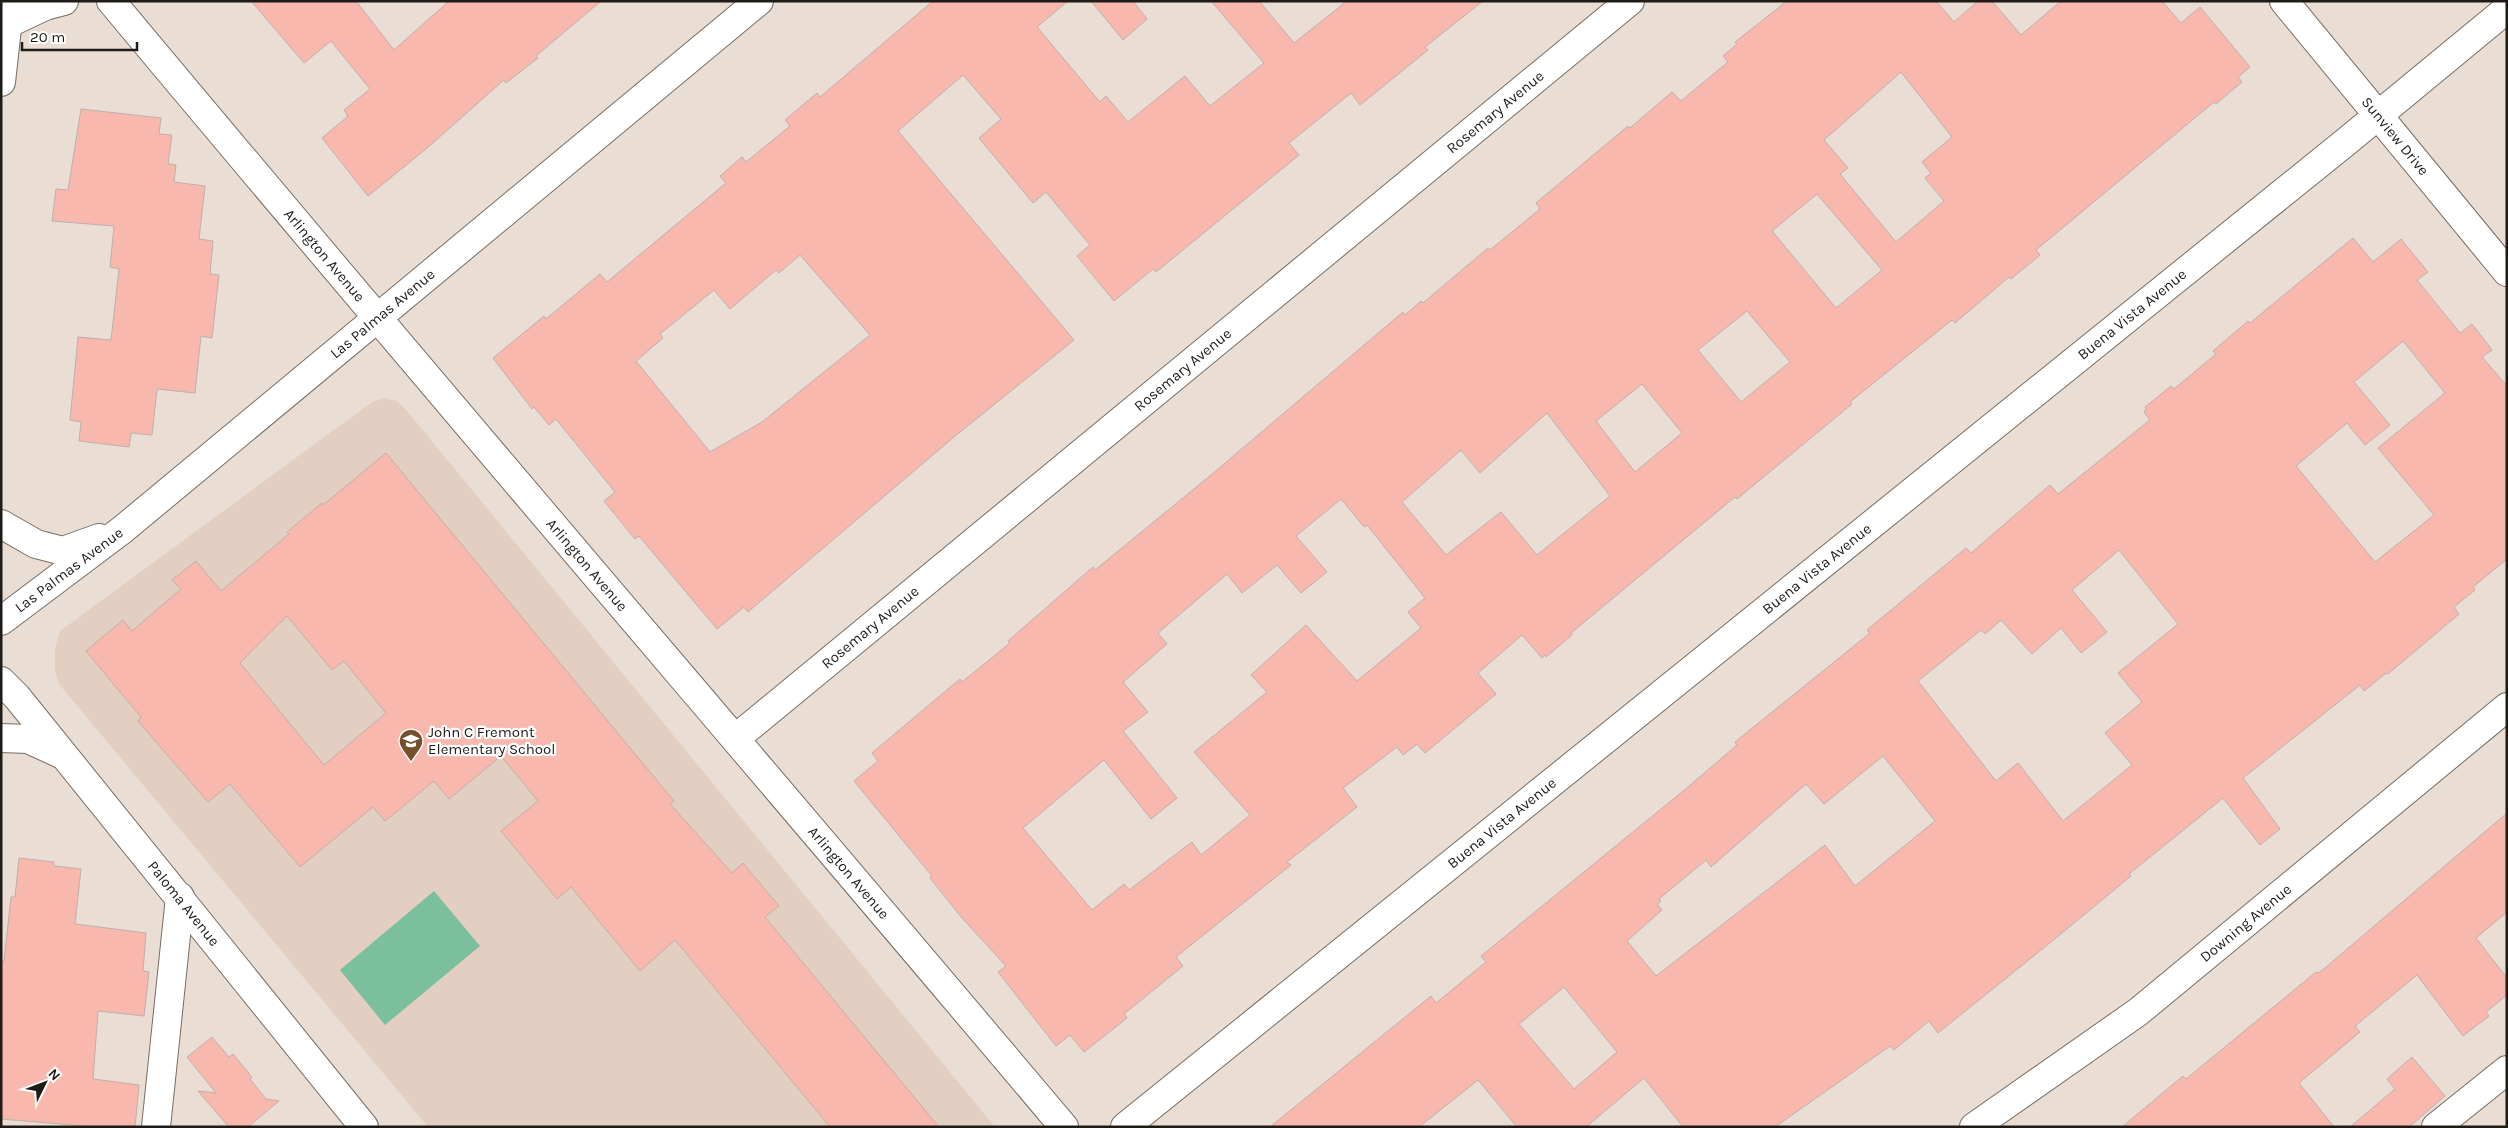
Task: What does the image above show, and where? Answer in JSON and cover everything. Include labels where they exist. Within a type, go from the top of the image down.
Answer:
[{"type":"street","points":[[1,82],[9,13],[64,1]]},
{"type":"street","points":[[96,1],[117,8]]},
{"type":"street","name":"Las Palmas Avenue","points":[[1,622],[122,530],[759,1]]},
{"type":"street","name":"Rosemary Avenue","points":[[736,738],[1630,1]]},
{"type":"street","name":"Sunview Drive","points":[[2284,1],[2507,272]]},
{"type":"street","name":"Arlington Avenue","points":[[117,8],[377,319],[736,738],[1064,1127]]},
{"type":"street","name":"Buena Vista Avenue","points":[[1125,1127],[2378,116],[2507,9]]},
{"type":"street","points":[[1,524],[36,544],[63,551],[122,530]]},
{"type":"street","name":"Paloma Avenue","points":[[1,681],[180,897],[364,1127]]},
{"type":"street","name":"Downing Avenue","points":[[1974,1127],[2138,1012],[2507,707]]},
{"type":"street","points":[[1,738],[28,739],[64,756]]},
{"type":"street","points":[[156,1127],[180,897]]},
{"type":"street","points":[[2436,1127],[2507,1070]]},
{"type":"shaded area","name":"John C Fremont Elementary School","points":[[384,398],[397,401],[408,412],[995,1127],[428,1127],[59,684],[55,671],[55,649],[60,631],[372,402]]},
{"type":"green space","points":[[434,891],[480,946],[385,1025],[340,970]]},
{"type":"building","points":[[251,1],[356,1],[394,50],[449,1],[601,1],[536,56],[538,58],[506,83],[504,80],[426,149],[368,196],[322,138],[348,116],[344,110],[370,89],[331,41],[304,63]]},
{"type":"building","points":[[933,1],[1068,1],[1037,27],[1100,102],[1106,96],[1128,122],[1185,76],[1210,106],[1264,63],[1211,1],[1259,1],[1294,43],[1347,1],[1483,1],[1425,47],[1428,50],[1360,105],[1351,93],[1289,143],[1299,155],[1156,272],[1153,269],[1114,301],[1077,256],[1090,245],[1046,192],[1033,203],[979,138],[1001,119],[963,75],[898,131],[1074,340],[954,437],[748,612],[744,607],[717,629],[639,536],[635,539],[604,501],[615,492],[556,419],[549,425],[534,407],[532,409],[493,358],[544,316],[546,319],[600,274],[607,282],[726,183],[720,176],[742,157],[746,162],[790,126],[785,120],[817,93],[820,97]],"holes":[[[800,255],[870,335],[762,422],[710,452],[636,361],[663,338],[660,334],[714,290],[730,309],[776,270],[779,273]]]},
{"type":"building","points":[[1091,1],[1133,1],[1147,19],[1123,40]]},
{"type":"building","points":[[1787,1],[1936,1],[1954,22],[1978,1],[1992,1],[2021,35],[2061,1],[2162,1],[2181,23],[2200,7],[2250,67],[2238,77],[2242,82],[2216,104],[2214,102],[2036,250],[2040,255],[2011,279],[2009,277],[1955,323],[1952,320],[1850,402],[1852,404],[1737,499],[1735,497],[1571,633],[1572,635],[1546,657],[1545,655],[1542,658],[1522,635],[1478,673],[1496,694],[1425,753],[1417,744],[1403,755],[1397,747],[1343,788],[1357,807],[1287,862],[1291,865],[1176,957],[1183,966],[1124,1014],[1127,1018],[1084,1052],[1070,1035],[1056,1046],[998,972],[1006,966],[962,918],[930,878],[932,876],[854,781],[878,761],[872,753],[960,679],[962,682],[1010,643],[1008,641],[1093,567],[1095,570],[1211,475],[1403,312],[1405,315],[1421,301],[1423,303],[1488,248],[1490,250],[1540,209],[1536,203],[1628,126],[1630,128],[1672,92],[1681,101],[1728,62],[1723,56],[1737,44],[1735,42]],"holes":[[[1901,72],[1952,137],[1922,162],[1931,173],[1925,178],[1944,201],[1896,242],[1840,174],[1848,168],[1824,140]],[[1817,194],[1882,270],[1836,308],[1772,231]],[[1747,311],[1790,362],[1741,402],[1698,350]],[[1642,384],[1682,433],[1635,472],[1596,421]],[[1547,413],[1610,496],[1537,555],[1501,512],[1446,555],[1402,502],[1461,450],[1480,473]],[[1341,499],[1364,527],[1367,525],[1425,598],[1408,612],[1421,628],[1357,681],[1306,625],[1251,675],[1267,692],[1194,752],[1250,815],[1201,855],[1192,842],[1129,890],[1124,884],[1092,910],[1023,828],[1104,760],[1151,819],[1177,798],[1123,731],[1148,712],[1123,682],[1167,644],[1158,633],[1227,574],[1242,593],[1277,565],[1301,593],[1327,572],[1296,536]]]},
{"type":"building","points":[[81,109],[161,118],[159,134],[172,135],[168,164],[176,165],[174,182],[205,186],[199,239],[213,241],[210,274],[219,275],[212,338],[201,336],[195,393],[157,389],[152,435],[131,433],[129,447],[79,441],[81,422],[70,420],[78,337],[111,340],[119,269],[110,267],[114,226],[52,221],[56,189],[68,190]]},
{"type":"building","points":[[2353,238],[2373,262],[2401,239],[2428,272],[2417,280],[2460,333],[2472,324],[2492,350],[2482,357],[2507,386],[2507,559],[2473,587],[2475,590],[2454,607],[2459,614],[2388,674],[2386,673],[2364,691],[2360,685],[2243,778],[2280,829],[2260,845],[2223,798],[2129,874],[2131,876],[2051,942],[1938,1033],[1929,1021],[1894,1050],[1890,1046],[1775,1127],[1683,1127],[1644,1078],[1586,1127],[1517,1127],[1478,1080],[1419,1127],[1270,1127],[1431,996],[1436,1003],[1486,962],[1481,956],[1688,787],[1737,745],[1735,742],[1870,633],[1867,630],[1966,548],[1971,553],[2050,485],[2058,494],[2150,420],[2144,412],[2146,410],[2145,407],[2171,386],[2174,389],[2216,354],[2213,351],[2248,321],[2250,323]],"holes":[[[2403,341],[2445,393],[2378,448],[2434,515],[2375,562],[2296,466],[2347,423],[2365,445],[2390,425],[2354,382]],[[2119,550],[2178,624],[2118,673],[2142,702],[2105,733],[2132,765],[2063,821],[2018,763],[1996,781],[1918,681],[1981,630],[1985,634],[2001,620],[2032,654],[2061,628],[2081,653],[2107,632],[2072,590]],[[1883,756],[1935,821],[1855,886],[1825,845],[1656,976],[1627,941],[1662,910],[1657,904],[1661,901],[1659,899],[1706,860],[1711,867],[1806,784],[1824,804]],[[1564,987],[1617,1052],[1574,1089],[1519,1024]]]},
{"type":"building","points":[[386,453],[674,801],[670,804],[732,873],[743,863],[779,906],[765,917],[939,1127],[830,1127],[675,940],[640,971],[571,887],[557,899],[501,831],[538,801],[501,756],[449,799],[434,781],[385,821],[373,807],[300,867],[230,784],[208,802],[138,721],[141,717],[86,651],[123,620],[132,631],[181,589],[172,580],[196,561],[221,591],[289,534],[287,532],[322,503],[323,505]],"holes":[[[287,616],[332,670],[344,661],[386,713],[324,765],[240,663]]]},
{"type":"building","points":[[2507,813],[2507,912],[2476,938],[2507,978],[2507,995],[2486,1012],[2489,1016],[2463,1036],[2417,975],[2355,1026],[2360,1032],[2299,1083],[2334,1127],[2122,1127],[2183,1076],[2186,1079],[2316,972],[2319,973]]},
{"type":"building","points":[[19,858],[54,862],[54,866],[81,869],[75,924],[146,933],[143,971],[149,972],[144,1016],[98,1011],[93,1079],[139,1085],[135,1127],[96,1127],[1,1119],[1,961],[4,961],[11,897],[15,897]]},
{"type":"building","points":[[212,1037],[229,1057],[233,1054],[252,1077],[250,1079],[266,1099],[279,1101],[248,1127],[229,1127],[198,1091],[216,1093],[187,1057]]},
{"type":"building","points":[[2412,1057],[2445,1096],[2409,1127],[2350,1127],[2395,1089],[2387,1079]]},
{"type":"place","name":"John C Fremont Elementary School","points":[[411,762]]}]
